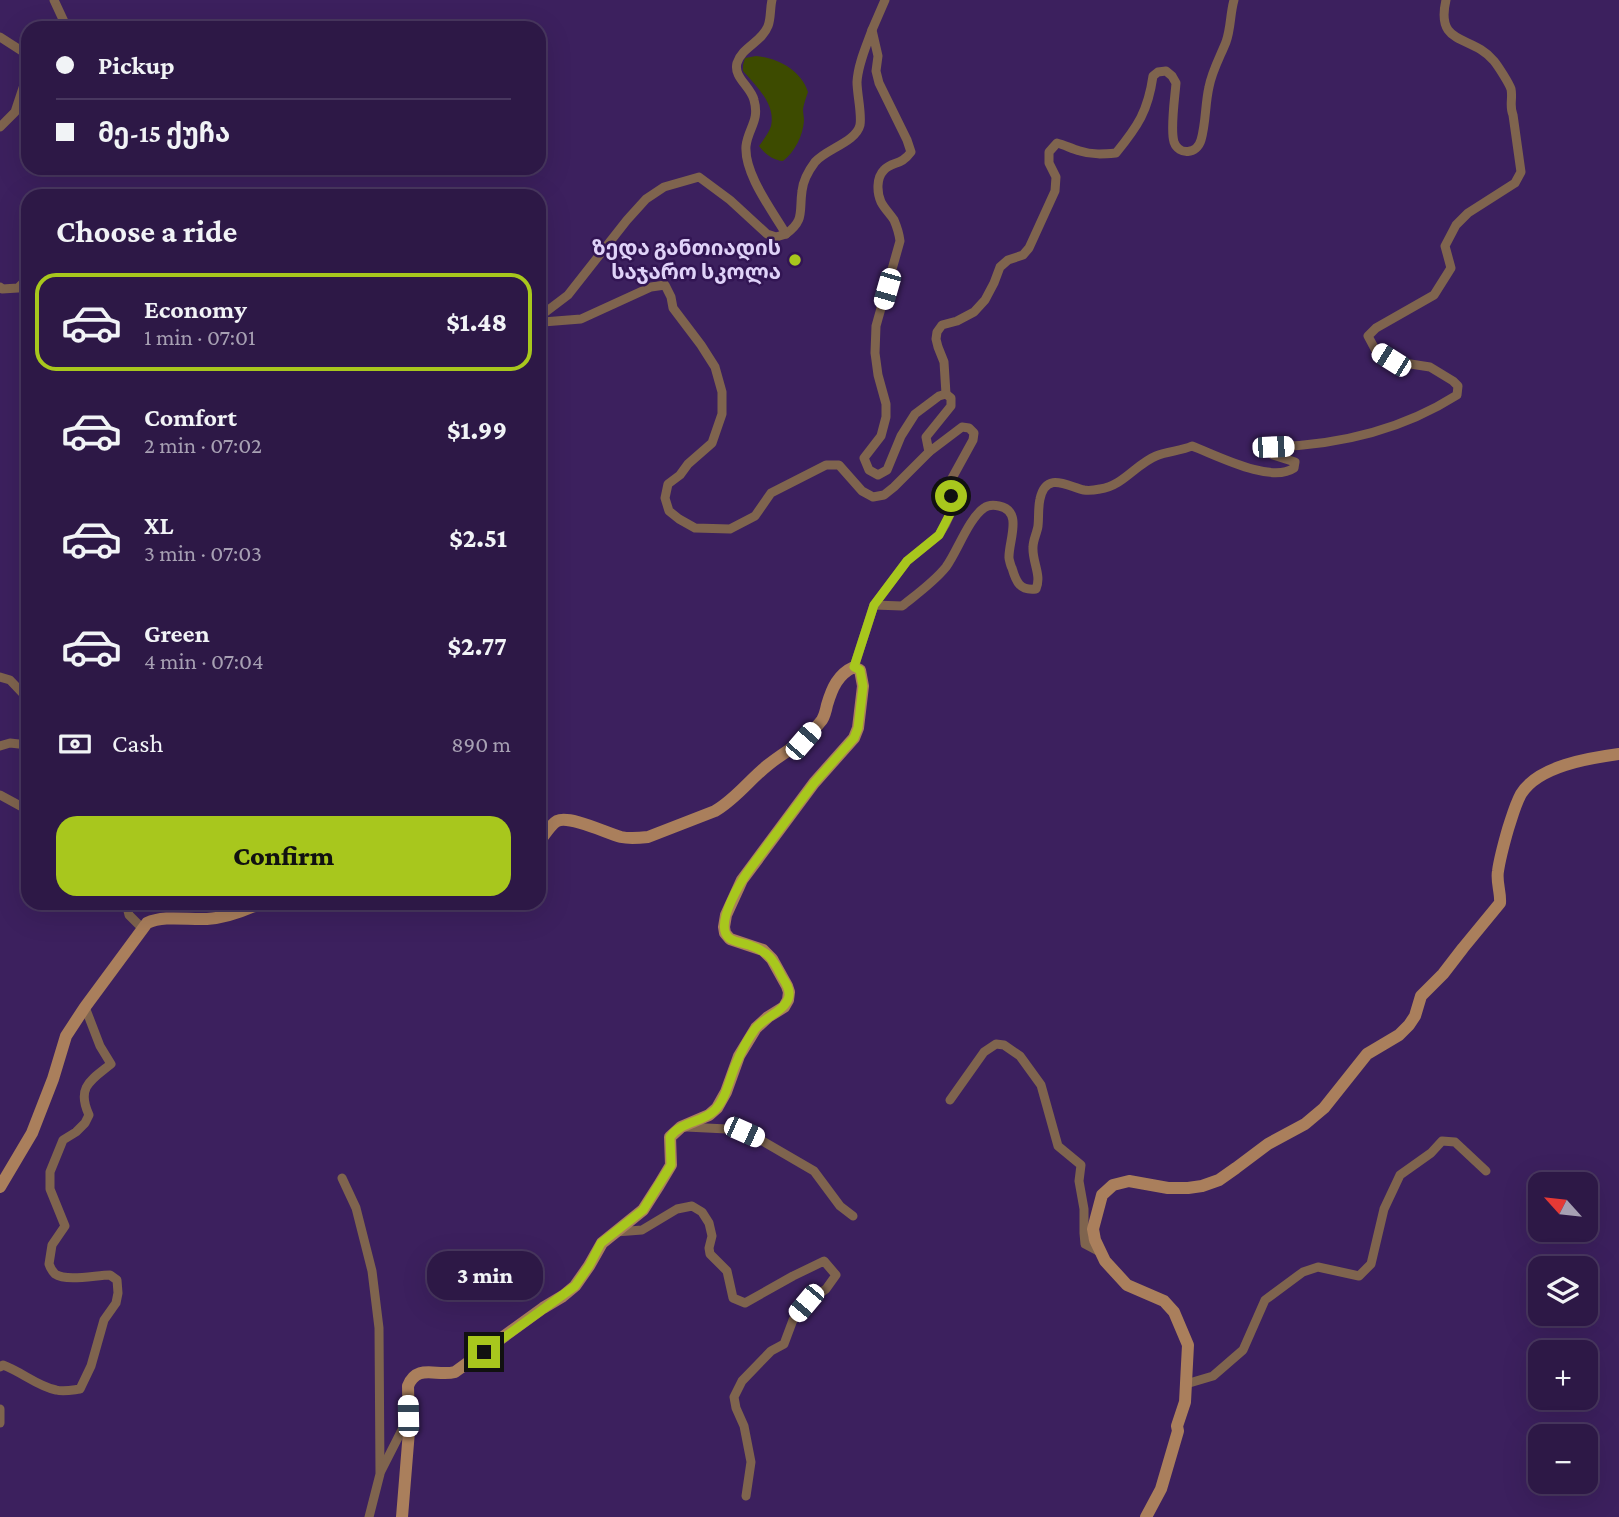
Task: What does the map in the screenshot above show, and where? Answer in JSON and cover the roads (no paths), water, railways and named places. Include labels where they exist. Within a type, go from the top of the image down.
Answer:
[{"type":"street","points":[[54,0],[64,21]]},
{"type":"street","points":[[772,0],[768,26],[741,55],[736,70],[754,99],[756,119],[746,145],[747,159],[753,177],[786,233]]},
{"type":"street","points":[[546,312],[568,295],[646,199],[664,187],[699,177],[767,233],[776,237],[796,226],[801,214],[802,190],[814,163],[855,135],[860,125],[857,81],[859,64],[885,0]]},
{"type":"street","points":[[929,452],[926,436],[951,406],[951,398],[946,394],[944,362],[936,339],[937,332],[942,325],[974,312],[985,300],[1000,267],[1008,260],[1023,255],[1029,247],[1055,191],[1056,177],[1049,163],[1049,152],[1057,143],[1080,152],[1116,153],[1141,120],[1150,97],[1153,76],[1166,71],[1176,83],[1173,133],[1175,144],[1188,152],[1196,150],[1201,142],[1210,82],[1228,34],[1234,0]]},
{"type":"street","points":[[874,605],[902,606],[929,585],[946,567],[976,516],[983,508],[991,505],[1003,507],[1011,514],[1014,522],[1009,558],[1016,582],[1022,588],[1036,589],[1039,583],[1033,548],[1041,496],[1045,487],[1052,482],[1059,481],[1087,491],[1104,489],[1156,456],[1192,446],[1248,468],[1274,473],[1291,471],[1295,462],[1273,454],[1273,447],[1329,442],[1387,429],[1457,396],[1458,386],[1453,382],[1430,367],[1391,360],[1376,351],[1368,336],[1376,328],[1434,295],[1451,268],[1445,246],[1456,225],[1468,213],[1515,183],[1521,173],[1510,108],[1511,89],[1494,60],[1481,49],[1448,32],[1445,26],[1446,0]]},
{"type":"street","points":[[872,30],[878,56],[876,71],[879,83],[911,152],[906,159],[884,169],[877,186],[880,201],[892,218],[900,241],[876,326],[875,354],[886,404],[886,417],[881,436],[864,458],[869,470],[878,475],[887,470],[901,436],[915,414],[939,396],[946,394]]},
{"type":"street","points":[[0,37],[21,50]]},
{"type":"street","points":[[0,127],[15,112],[21,94]]},
{"type":"street","points":[[0,287],[18,288],[21,285]]},
{"type":"street","points":[[546,322],[581,319],[651,287],[665,285],[673,308],[715,368],[722,392],[722,414],[712,443],[688,464],[680,475],[667,484],[664,498],[669,511],[695,528],[730,529],[755,516],[771,494],[826,465],[839,465],[862,491],[873,498],[884,495],[929,452],[962,427],[969,428],[974,433],[973,440],[951,480],[951,512],[945,525],[939,535],[907,561],[874,605],[854,667],[846,671],[832,688],[824,717],[803,741],[770,764],[724,806],[648,836],[637,839],[622,837],[559,820],[546,833]]},
{"type":"street","points":[[402,1517],[408,1386],[411,1379],[422,1371],[448,1374],[455,1372],[563,1296],[582,1277],[601,1243],[643,1210],[659,1185],[671,1165],[670,1137],[681,1127],[709,1115],[717,1108],[739,1056],[756,1028],[784,1007],[788,1000],[787,986],[772,959],[763,950],[730,939],[725,933],[726,915],[752,866],[814,783],[854,738],[858,728],[863,686],[860,670],[854,667]]},
{"type":"street","points":[[0,677],[10,680],[21,692]]},
{"type":"street","points":[[0,747],[10,743],[21,744]]},
{"type":"street","points":[[1146,1517],[1161,1489],[1178,1432],[1177,1426],[1185,1402],[1188,1345],[1174,1312],[1164,1301],[1127,1285],[1105,1261],[1093,1229],[1102,1195],[1113,1185],[1129,1181],[1168,1188],[1188,1188],[1219,1180],[1268,1143],[1305,1124],[1324,1108],[1367,1054],[1399,1035],[1409,1025],[1415,1016],[1421,996],[1443,974],[1500,903],[1497,876],[1500,856],[1514,808],[1531,782],[1553,770],[1585,759],[1619,754]]},
{"type":"street","points":[[0,795],[21,806]]},
{"type":"street","points":[[128,910],[129,915],[143,929]]},
{"type":"street","points":[[0,1187],[32,1133],[66,1036],[143,929],[151,921],[212,919],[237,910]]},
{"type":"street","points":[[0,1367],[12,1369],[39,1385],[58,1391],[80,1389],[91,1366],[104,1320],[116,1303],[117,1280],[110,1275],[62,1277],[54,1273],[49,1264],[52,1245],[65,1226],[50,1189],[50,1172],[63,1140],[85,1124],[89,1115],[83,1102],[84,1090],[111,1063],[100,1045],[85,1007]]},
{"type":"street","points":[[950,1100],[984,1052],[996,1044],[1004,1045],[1020,1056],[1041,1085],[1058,1146],[1081,1165],[1079,1181],[1084,1209],[1085,1244],[1100,1252]]},
{"type":"street","points":[[681,1127],[727,1129],[744,1132],[759,1139],[814,1171],[840,1206],[853,1216]]},
{"type":"street","points":[[1186,1384],[1213,1376],[1243,1350],[1265,1300],[1303,1272],[1318,1267],[1359,1276],[1363,1273],[1371,1264],[1384,1209],[1400,1175],[1432,1153],[1442,1140],[1455,1143],[1486,1171]]},
{"type":"street","points":[[342,1178],[356,1208],[373,1283],[379,1328],[380,1474]]},
{"type":"street","points":[[614,1232],[642,1230],[677,1209],[692,1206],[702,1212],[709,1223],[712,1236],[710,1254],[727,1271],[733,1298],[745,1303],[824,1261],[835,1275],[826,1289],[806,1303],[793,1320],[784,1345],[771,1351],[742,1381],[734,1397],[744,1426],[751,1462],[747,1496]]},
{"type":"street","points":[[0,1409],[0,1423]]},
{"type":"street","points":[[369,1517],[380,1474],[408,1416]]},
{"type":"place","name":"ზედა განთიადის საჯარო სკოლა","points":[[795,260]]}]
